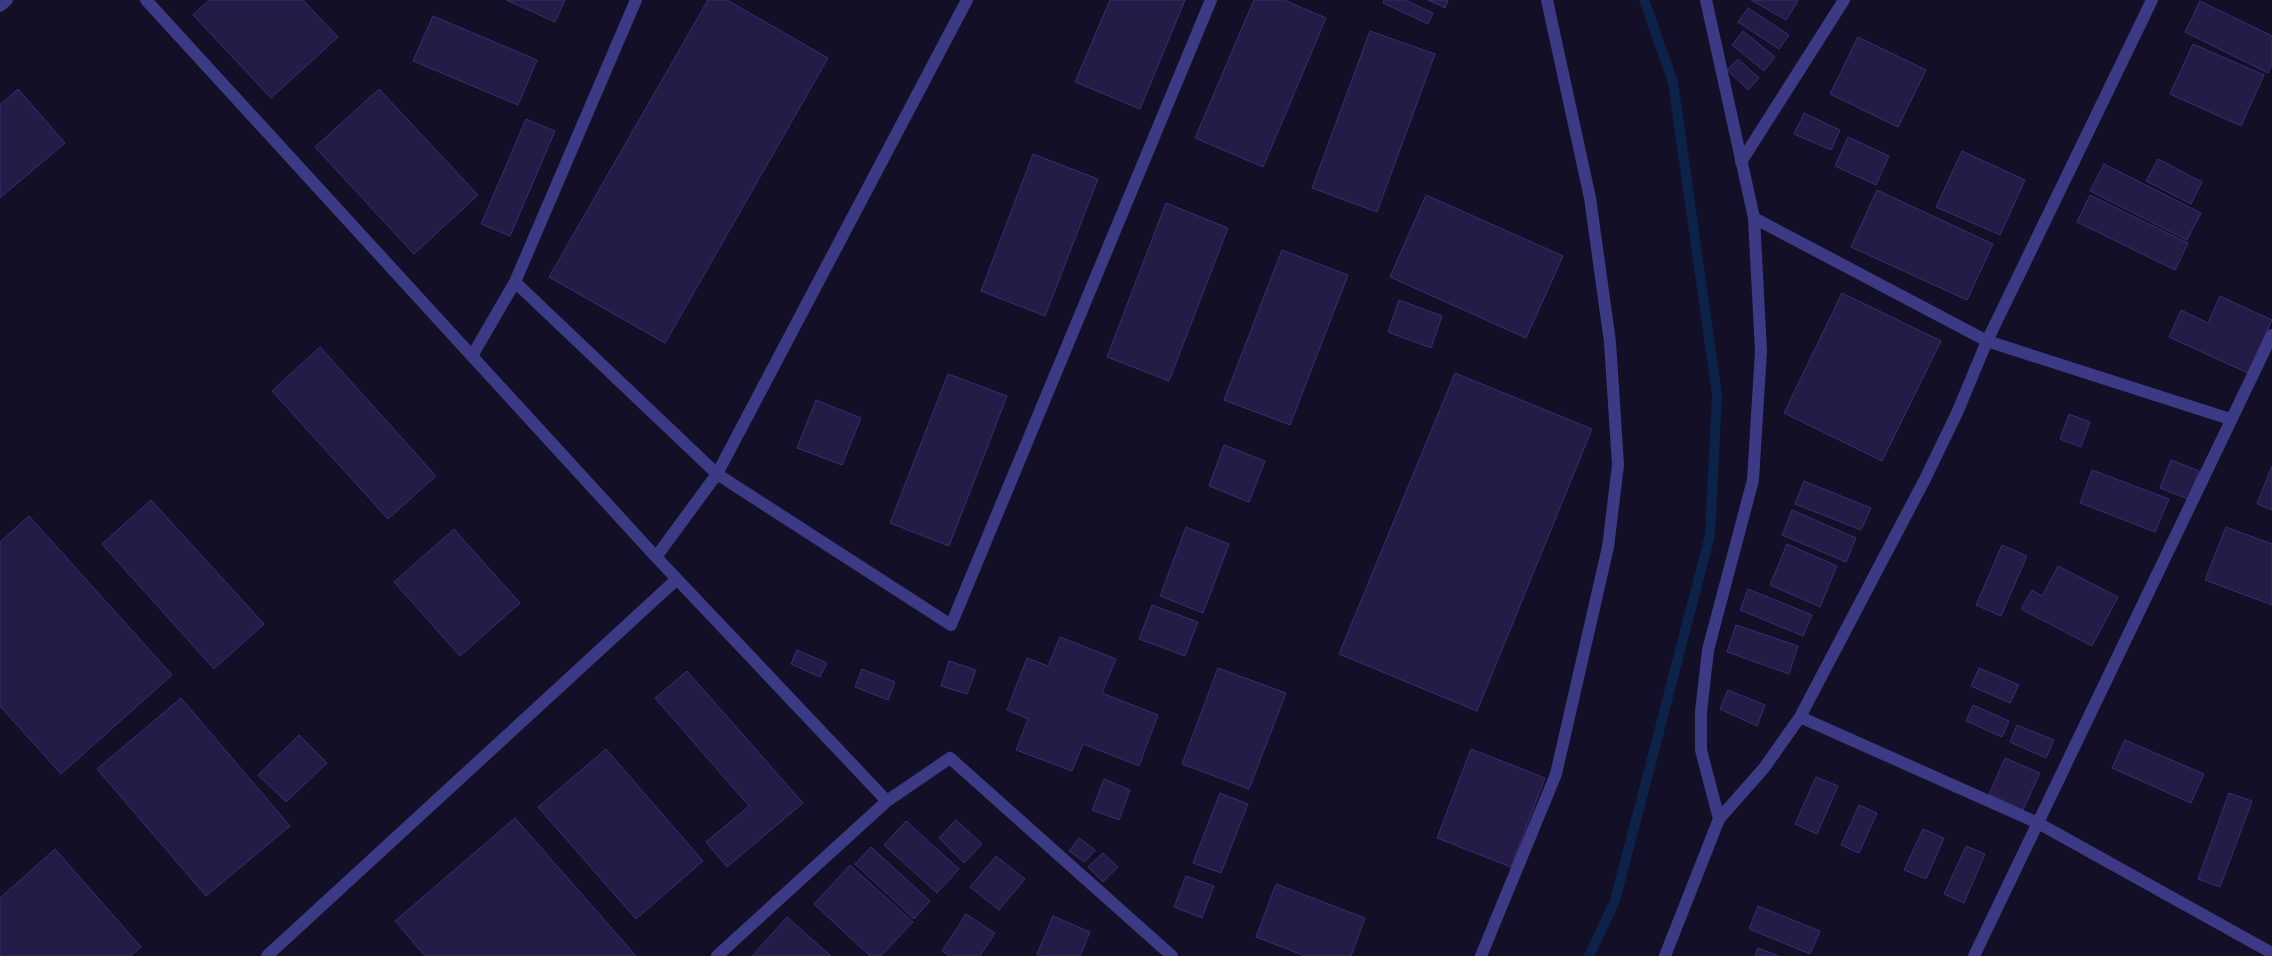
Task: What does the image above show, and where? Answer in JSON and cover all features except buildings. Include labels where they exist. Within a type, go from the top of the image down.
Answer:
[{"type":"street","points":[[0,6],[7,0]]},
{"type":"street","points":[[146,0],[677,579],[887,801]]},
{"type":"street","points":[[472,356],[515,282],[636,0]]},
{"type":"street","points":[[656,556],[717,474],[967,0]]},
{"type":"street","points":[[515,282],[717,474],[951,625],[1211,0]]},
{"type":"street","points":[[1481,956],[1556,774],[1608,547],[1618,465],[1610,342],[1590,198],[1547,0]]},
{"type":"street","points":[[1706,0],[1754,218],[1761,351],[1753,480],[1708,650],[1701,712],[1701,750],[1719,819]]},
{"type":"street","points":[[1741,162],[1844,0]]},
{"type":"street","points":[[1666,956],[1719,819],[1764,768],[1800,717],[1924,481],[1957,414],[1987,341],[2152,0]]},
{"type":"street","points":[[1754,218],[1987,341],[2230,419]]},
{"type":"street","points":[[1974,956],[2230,419],[2272,335]]},
{"type":"street","points":[[267,956],[677,579]]},
{"type":"street","points":[[1800,717],[2038,823],[2272,953]]},
{"type":"street","points":[[717,956],[887,801],[950,758],[1172,956]]},
{"type":"waterway","points":[[1589,956],[1615,901],[1710,535],[1717,395],[1673,82],[1644,0]]}]
